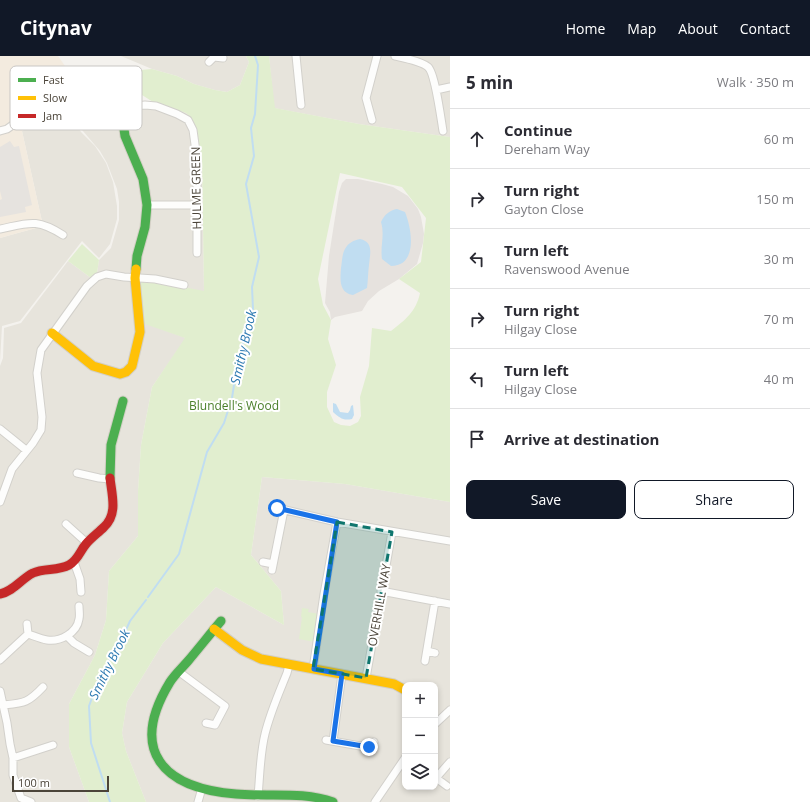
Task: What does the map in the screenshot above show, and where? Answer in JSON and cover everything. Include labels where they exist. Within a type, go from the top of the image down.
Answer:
[{"type":"street","points":[[296,56],[301,105]]},
{"type":"street","points":[[372,120],[366,98],[377,56]]},
{"type":"street","points":[[395,56],[425,64],[432,71],[436,90],[440,128]]},
{"type":"street","points":[[213,58],[223,58]]},
{"type":"street","points":[[436,90],[450,87]]},
{"type":"street","name":"HULME GREEN","points":[[142,105],[156,106],[177,114],[188,120],[193,130],[197,159],[197,253]]},
{"type":"street","points":[[361,113],[369,110]]},
{"type":"street","points":[[0,131],[10,127]]},
{"type":"street","points":[[52,333],[93,366],[120,374],[126,372],[132,366],[140,332],[135,278],[137,256],[145,227],[147,205],[143,179],[125,136],[124,130]]},
{"type":"street","points":[[147,205],[197,205]]},
{"type":"street","points":[[0,229],[38,223],[63,235]]},
{"type":"street","points":[[0,502],[12,469],[41,430],[42,417],[37,373],[40,350],[87,286],[97,277],[106,274],[155,279],[184,285]]},
{"type":"street","points":[[0,594],[7,593],[19,582],[34,572],[43,569],[66,566],[74,562],[87,543],[100,531],[112,516],[113,503],[110,479],[110,451],[113,434],[123,401]]},
{"type":"street","points":[[0,429],[26,450]]},
{"type":"street","points":[[77,473],[110,479]]},
{"type":"street","points":[[263,562],[272,567],[281,509],[337,522],[450,541]]},
{"type":"street","points":[[314,669],[337,522]]},
{"type":"street","points":[[66,524],[87,543]]},
{"type":"street","name":"OVERHILL WAY","points":[[366,678],[392,532]]},
{"type":"street","points":[[74,562],[80,579],[81,592]]},
{"type":"street","points":[[381,592],[450,604]]},
{"type":"street","points":[[425,661],[435,601]]},
{"type":"street","points":[[28,634],[45,640],[67,636],[75,628],[79,620],[79,606]]},
{"type":"street","points":[[220,621],[171,681],[156,719],[152,741],[154,751],[158,758],[167,771],[182,780],[202,788],[239,795],[291,799],[320,797],[333,802]]},
{"type":"street","points":[[27,624],[28,634]]},
{"type":"street","points":[[214,629],[237,647],[252,656],[261,659],[366,678],[394,684],[402,688]]},
{"type":"street","points":[[0,660],[28,634]]},
{"type":"street","points":[[67,636],[74,643],[89,652]]},
{"type":"street","points":[[427,651],[435,653]]},
{"type":"street","points":[[258,796],[261,755],[265,735],[289,665]]},
{"type":"street","points":[[178,672],[225,706],[215,725],[206,723]]},
{"type":"street","points":[[342,674],[329,741],[366,747],[369,747],[374,742]]},
{"type":"street","points":[[4,705],[22,703],[30,700],[43,688]]},
{"type":"street","points":[[0,691],[8,723],[13,758],[13,775],[18,800],[31,802]]},
{"type":"street","points":[[438,718],[450,710]]},
{"type":"street","points":[[13,758],[53,745]]},
{"type":"street","points":[[375,802],[402,762]]},
{"type":"street","points":[[438,776],[450,762]]},
{"type":"street","points":[[438,779],[447,786]]},
{"type":"street","points":[[198,802],[202,788]]},
{"type":"highlighted area","points":[[337,522],[392,532],[366,678],[313,669]]},
{"type":"shaded area","points":[[0,56],[58,56],[65,66],[10,66],[10,130],[24,130],[22,131],[43,226],[0,238]]},
{"type":"shaded area","points":[[121,56],[246,56],[249,62],[240,85],[227,92],[194,84],[177,76],[152,69]]},
{"type":"shaded area","points":[[269,56],[450,56],[450,137],[359,124],[274,108]]},
{"type":"shaded area","points":[[142,102],[153,102],[186,113],[192,119],[196,127],[202,160],[204,292],[177,286],[142,322],[186,338],[152,387],[141,445],[138,491],[138,536],[109,571],[106,620],[95,655],[69,704],[69,747],[89,802],[0,802],[0,366],[3,358],[4,328],[21,323],[68,261],[91,278],[97,273],[99,260],[111,248],[119,220],[119,202],[117,189],[107,163],[100,151],[82,130],[142,130]]},
{"type":"shaded area","points":[[80,130],[95,146],[106,163],[113,182],[117,206],[117,219],[110,244],[99,258],[82,241],[20,321],[2,326],[0,361],[0,238],[43,226],[22,131]]},
{"type":"shaded area","points":[[10,141],[14,147],[19,146],[32,205],[25,207],[26,212],[0,217],[0,200],[2,199],[0,191],[0,147]]},
{"type":"shaded area","points":[[346,179],[358,179],[393,187],[408,196],[418,209],[424,234],[417,264],[399,279],[379,291],[368,301],[362,311],[335,317],[331,320],[330,312],[325,303],[329,256],[339,192],[342,183]]},
{"type":"shaded area","points":[[262,477],[345,484],[450,502],[450,802],[146,802],[126,751],[122,733],[127,702],[163,643],[216,587],[284,625],[281,591],[251,555]]},
{"type":"green space","name":"Blundell's Wood","points":[[246,56],[269,56],[275,108],[359,124],[450,137],[450,502],[345,484],[262,477],[251,555],[281,591],[284,625],[216,587],[163,643],[127,702],[122,733],[126,751],[146,802],[89,802],[69,747],[69,704],[95,655],[106,620],[109,571],[138,536],[138,491],[141,445],[152,387],[185,338],[142,323],[139,281],[153,281],[204,291],[202,160],[196,127],[192,119],[186,113],[153,102],[142,95],[142,70],[152,69],[177,76],[194,84],[227,92],[240,85],[249,62]],"holes":[[[340,173],[402,187],[426,218],[421,262],[399,279],[420,293],[416,305],[405,319],[391,331],[372,328],[369,366],[360,397],[361,416],[358,422],[350,426],[341,425],[334,422],[327,407],[327,392],[336,365],[328,339],[331,320],[323,305],[318,279]]]},
{"type":"green space","points":[[82,244],[99,260],[97,273],[91,278],[68,261]]},
{"type":"green space","points":[[302,608],[309,609],[308,612],[319,614],[314,642],[299,639]]},
{"type":"water","points":[[397,209],[405,212],[408,219],[411,245],[406,260],[400,264],[391,266],[382,259],[383,231],[381,222],[388,213]]},
{"type":"water","points":[[360,239],[367,243],[370,249],[367,288],[353,295],[345,292],[341,285],[340,277],[342,261],[344,251],[348,245],[353,241]]},
{"type":"water","points":[[333,403],[336,404],[340,412],[348,413],[353,405],[354,415],[352,419],[344,419],[335,414],[333,412]]},
{"type":"waterway","name":"Smithy Brook","points":[[148,597],[179,554],[207,452],[224,423],[232,398],[238,359],[253,309],[252,287],[259,257],[246,184],[254,156],[251,128],[255,114],[258,65],[255,56]]},
{"type":"waterway","name":"Smithy Brook","points":[[110,802],[91,743],[89,706],[100,676],[121,641],[130,621],[146,600]]},
{"type":"traffic: fast","points":[[124,130],[125,136],[143,179],[147,205],[145,227],[137,256],[136,269]]},
{"type":"traffic: fast","points":[[110,478],[111,445],[123,401]]},
{"type":"traffic: fast","points":[[221,621],[172,679],[158,706],[152,728],[153,746],[160,762],[172,774],[189,784],[210,790],[248,795],[298,795],[333,802]]},
{"type":"traffic: slow","points":[[52,333],[93,366],[120,374],[126,372],[132,366],[140,332],[135,278],[136,269]]},
{"type":"traffic: slow","points":[[214,629],[242,650],[261,659],[394,684],[402,688]]},
{"type":"traffic: jam","points":[[0,594],[13,588],[33,573],[42,570],[65,567],[75,561],[86,544],[104,527],[111,516],[113,511],[113,498],[110,478]]},
{"type":"route","points":[[277,508],[337,522],[324,594],[314,669],[342,674],[333,741],[369,747]]}]
